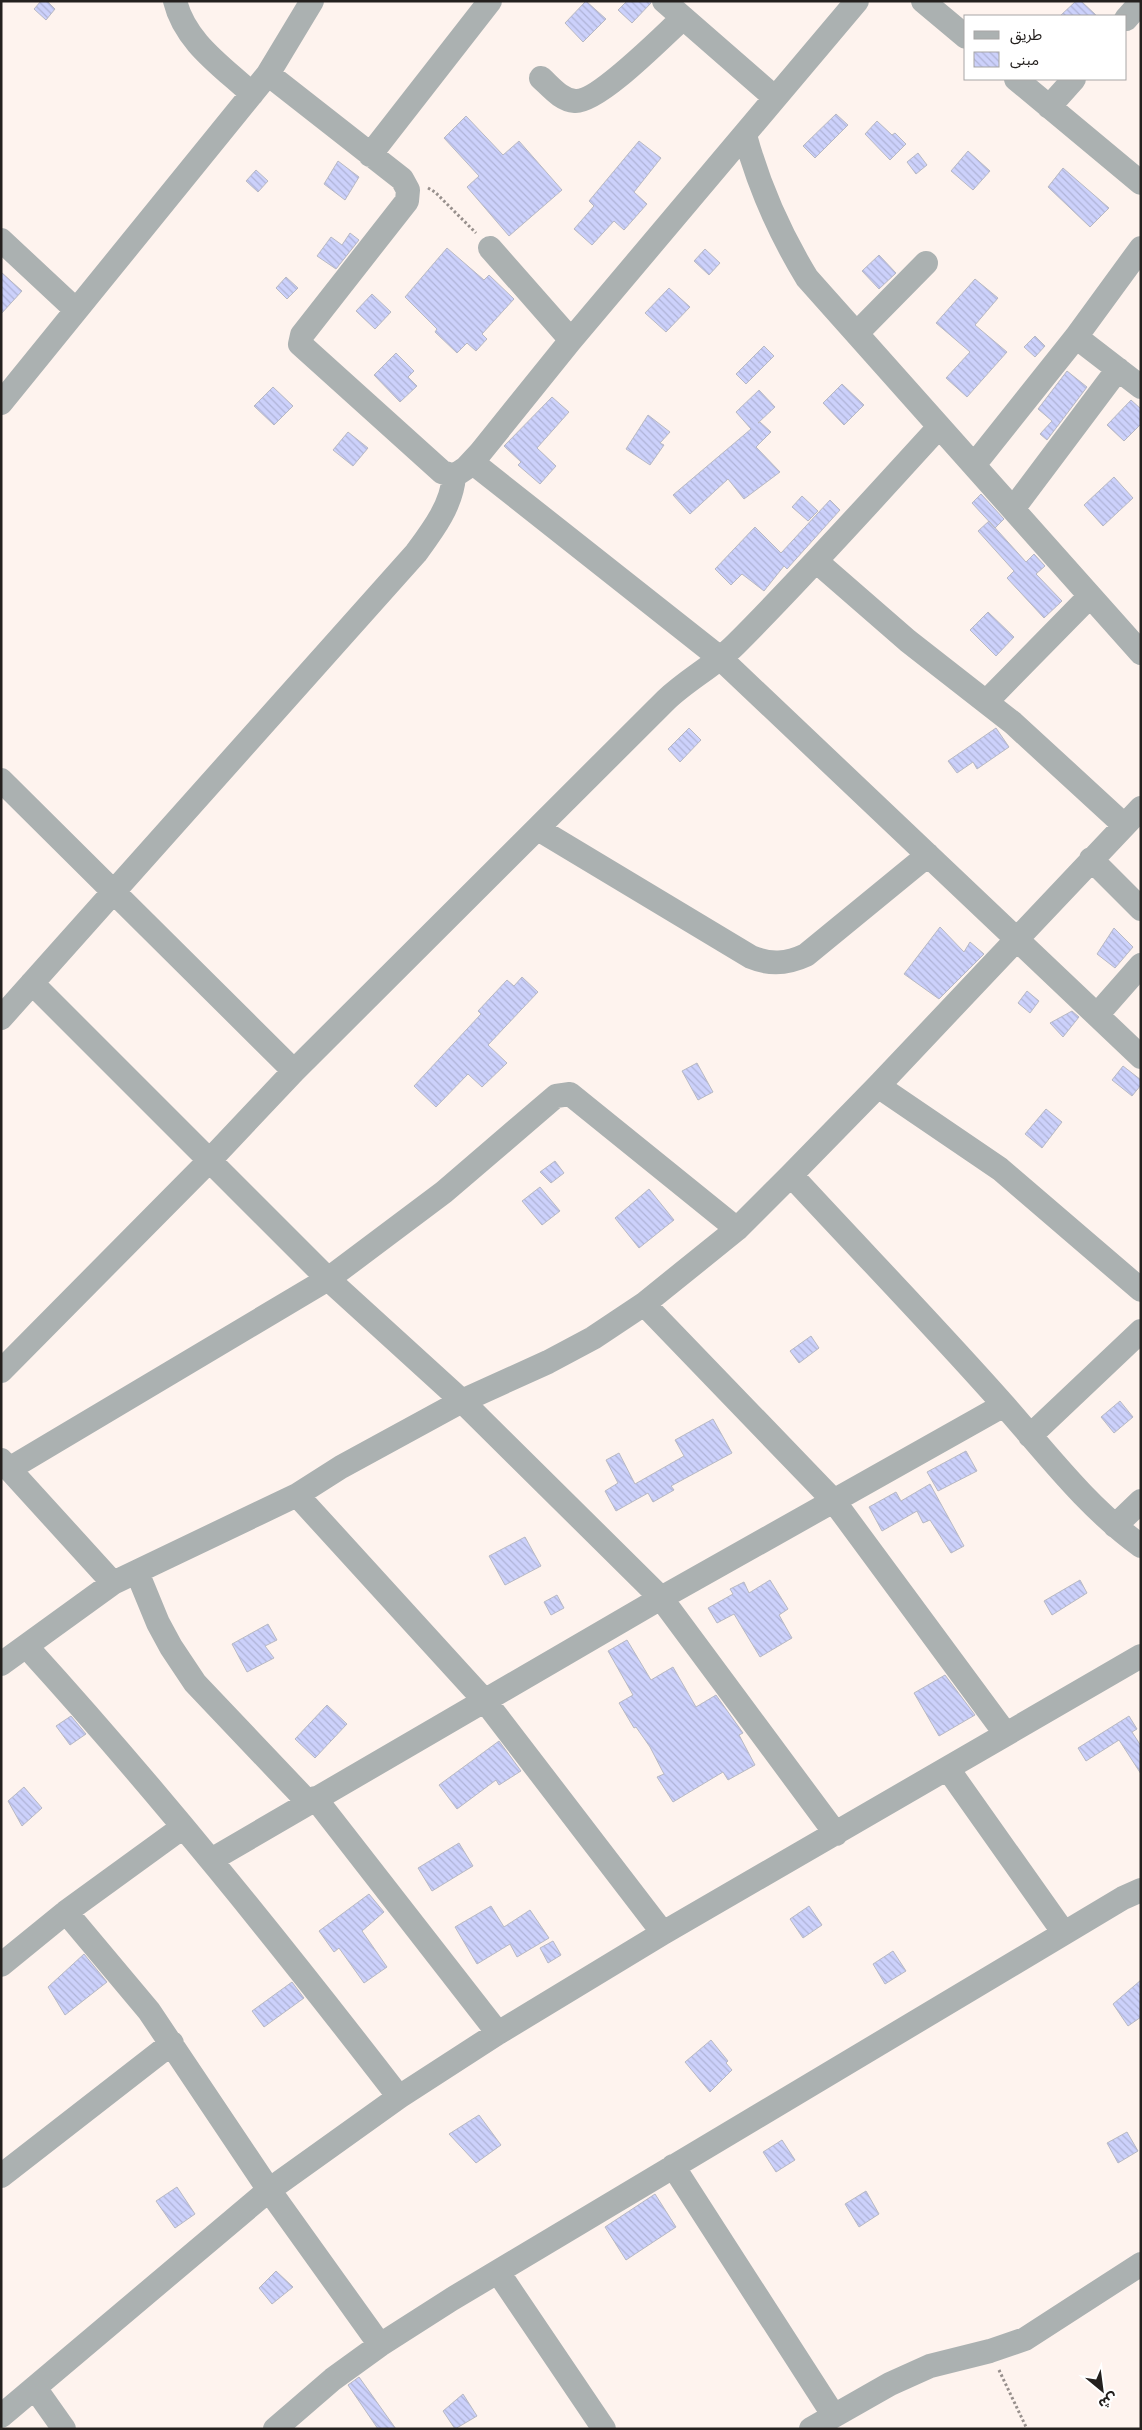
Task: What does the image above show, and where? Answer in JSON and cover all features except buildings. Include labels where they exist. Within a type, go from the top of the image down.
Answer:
[{"type":"street","points":[[175,1],[183,26],[194,41],[252,94]]},
{"type":"street","points":[[1,403],[268,74],[312,1]]},
{"type":"street","points":[[370,155],[490,1]]},
{"type":"street","points":[[664,1],[774,98]]},
{"type":"street","points":[[1,1018],[416,553],[439,519],[463,469],[857,1]]},
{"type":"street","points":[[923,1],[964,35]]},
{"type":"street","points":[[1127,18],[1141,2]]},
{"type":"street","points":[[541,78],[564,98],[584,101],[626,70],[683,18]]},
{"type":"street","points":[[268,74],[402,179],[408,190],[408,201],[302,336],[300,344],[442,472],[463,469],[720,658],[1097,1015],[1132,1037],[1141,1057]]},
{"type":"street","points":[[1017,80],[1141,183]]},
{"type":"street","points":[[1049,107],[1073,80]]},
{"type":"street","points":[[745,135],[765,200],[791,253],[807,278],[1141,653]]},
{"type":"street","points":[[1,240],[76,310]]},
{"type":"street","points":[[490,248],[571,340]]},
{"type":"street","points":[[974,465],[1076,337],[1141,248]]},
{"type":"street","points":[[857,334],[926,262]]},
{"type":"street","points":[[1076,337],[1141,387]]},
{"type":"street","points":[[1013,509],[1118,369]]},
{"type":"street","points":[[1,1371],[210,1160],[294,1071],[678,688],[734,646],[816,561],[940,426]]},
{"type":"street","points":[[816,561],[908,641],[1048,753],[1124,825]]},
{"type":"street","points":[[986,702],[1090,596]]},
{"type":"street","points":[[1,780],[294,1071]]},
{"type":"street","points":[[1,1664],[113,1583],[296,1495],[341,1467],[462,1401],[548,1362],[593,1338],[644,1304],[737,1229],[792,1175],[1141,808]]},
{"type":"street","points":[[538,829],[751,957],[769,962],[788,962],[806,955],[928,855]]},
{"type":"street","points":[[1091,859],[1141,909]]},
{"type":"street","points":[[1097,1015],[1141,965]]},
{"type":"street","points":[[32,983],[328,1279],[462,1401],[661,1598],[836,1834]]},
{"type":"street","points":[[878,1086],[1000,1169],[1141,1290]]},
{"type":"street","points":[[113,1583],[5,1465],[328,1279],[444,1192],[550,1100],[563,1094],[570,1094],[737,1229]]},
{"type":"street","points":[[792,1175],[1004,1405],[1074,1487],[1115,1526],[1141,1546]]},
{"type":"street","points":[[644,1304],[833,1500],[1005,1733]]},
{"type":"street","points":[[1030,1436],[1141,1331]]},
{"type":"street","points":[[211,1860],[311,1800],[661,1598],[1004,1405]]},
{"type":"street","points":[[296,1495],[484,1701],[663,1932]]},
{"type":"street","points":[[1115,1526],[1141,1501]]},
{"type":"street","points":[[137,1572],[158,1623],[171,1647],[196,1683],[311,1800],[498,2033]]},
{"type":"street","points":[[27,1647],[105,1733],[184,1827],[399,2097]]},
{"type":"street","points":[[1,2416],[269,2190],[399,2097],[498,2033],[663,1932],[836,1834],[948,1769],[1005,1733],[1141,1656]]},
{"type":"street","points":[[948,1769],[1064,1933]]},
{"type":"street","points":[[1,1965],[66,1912],[184,1827]]},
{"type":"street","points":[[275,2429],[333,2379],[380,2345],[673,2166],[1123,1898],[1141,1890]]},
{"type":"street","points":[[66,1912],[125,1981],[172,2043],[269,2190],[380,2345]]},
{"type":"street","points":[[1,2176],[172,2043]]},
{"type":"street","points":[[673,2166],[834,2416]]},
{"type":"street","points":[[811,2429],[897,2381],[930,2366],[1009,2346],[1041,2330],[1141,2264]]},
{"type":"street","points":[[498,2272],[604,2429]]},
{"type":"street","points":[[35,2388],[64,2429]]},
{"type":"path","points":[[402,179],[419,184],[435,192],[490,248]]},
{"type":"path","points":[[990,2351],[1027,2429]]}]
